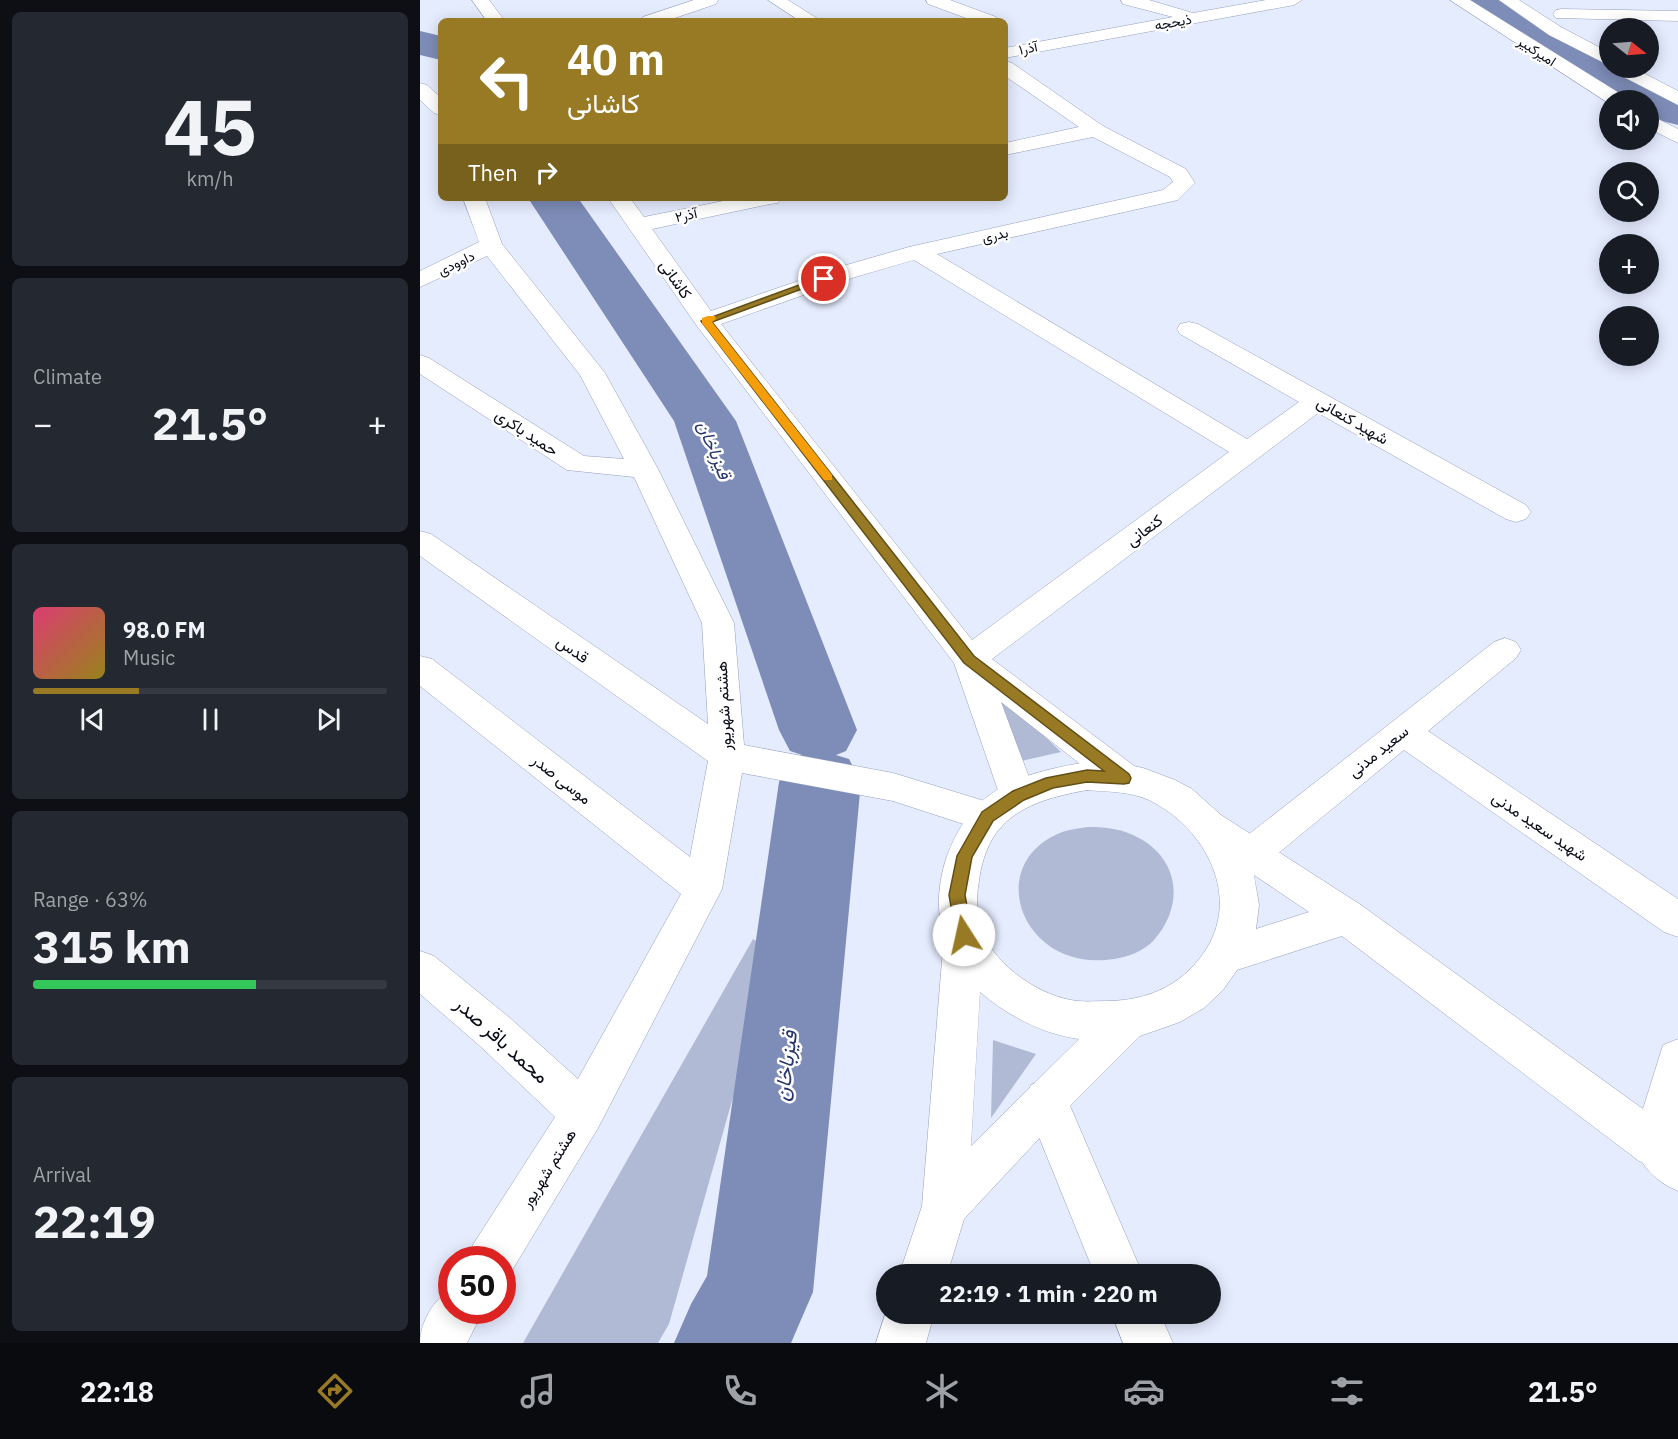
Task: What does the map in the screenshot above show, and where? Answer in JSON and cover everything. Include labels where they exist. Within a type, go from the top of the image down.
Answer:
[{"type":"street","points":[[658,18],[710,0]]},
{"type":"street","points":[[776,0],[807,18]]},
{"type":"street","points":[[933,0],[982,18]]},
{"type":"street","points":[[1130,0],[1196,18]]},
{"type":"street","points":[[1215,0],[1240,10]]},
{"type":"street","name":"ذیحجه","points":[[1051,44],[1294,0]]},
{"type":"street","name":"امیرکبیر","points":[[1458,0],[1601,90]]},
{"type":"street","name":"امیرکبیر","points":[[1507,0],[1555,31],[1599,55]]},
{"type":"street","points":[[1632,0],[1652,16]]},
{"type":"street","points":[[487,1],[495,18]]},
{"type":"street","points":[[1562,14],[1678,16]]},
{"type":"street","points":[[1024,33],[1051,44]]},
{"type":"street","name":"آذر۱","points":[[1008,52],[1051,44]]},
{"type":"street","points":[[1008,69],[1096,130]]},
{"type":"street","points":[[1639,78],[1678,99]]},
{"type":"street","points":[[438,83],[421,89],[438,108]]},
{"type":"street","points":[[420,120],[438,112]]},
{"type":"street","points":[[1659,126],[1678,137]]},
{"type":"street","points":[[1008,148],[1096,130]]},
{"type":"street","name":"بدری","points":[[706,321],[844,273],[917,252],[1170,195],[1184,183],[1179,173],[1096,130]]},
{"type":"street","name":"هشتم شهریور","points":[[475,201],[491,245],[534,302],[592,372],[644,469],[718,623],[727,756],[703,889],[583,1113],[500,1246]]},
{"type":"street","name":"کاشانی","points":[[621,201],[706,321],[969,659],[1124,778]]},
{"type":"street","name":"آذر۲","points":[[638,225],[755,201]]},
{"type":"street","name":"داوودی","points":[[420,280],[491,245]]},
{"type":"street","points":[[917,252],[1248,452]]},
{"type":"street","name":"شهید کنعانی","points":[[1189,329],[1516,512]]},
{"type":"street","name":"حمید باکری","points":[[420,363],[577,464],[644,469]]},
{"type":"street","name":"کنعانی","points":[[969,659],[1318,400]]},
{"type":"street","name":"قدس","points":[[420,541],[727,756]]},
{"type":"street","name":"سعید مدنی","points":[[1252,853],[1505,650]]},
{"type":"street","points":[[969,659],[1018,796]]},
{"type":"street","name":"موسی صدر","points":[[420,668],[703,889]]},
{"type":"street","name":"شهید سعید مدنی","points":[[1402,731],[1678,920]]},
{"type":"street","points":[[727,756],[893,787],[988,817]]},
{"type":"street","points":[[927,1264],[945,1206],[964,935],[957,895],[965,856],[988,817],[1018,796],[1051,782],[1087,776],[1124,778],[1156,788],[1185,803],[1210,824],[1347,917],[1666,1157],[1678,1059]]},
{"type":"street","points":[[964,935],[988,974],[1027,1004],[1076,1020],[1128,1020],[1168,1008],[1202,986],[1226,956],[1239,922],[1239,887],[1229,854],[1210,824]]},
{"type":"street","points":[[1226,956],[1347,917]]},
{"type":"street","name":"محمد باقر صدر","points":[[420,969],[495,1032],[583,1113]]},
{"type":"street","points":[[945,1206],[1046,1100],[1128,1020]]},
{"type":"street","points":[[1046,1100],[1114,1264]]},
{"type":"street","points":[[439,1343],[451,1324]]},
{"type":"street","points":[[901,1343],[907,1324]]},
{"type":"street","points":[[1140,1324],[1148,1343]]},
{"type":"shaded area","points":[[997,690],[1061,752],[1021,761]]},
{"type":"shaded area","points":[[1088,827],[1122,831],[1148,844],[1160,855],[1173,882],[1174,896],[1171,911],[1164,926],[1150,944],[1125,957],[1082,959],[1055,950],[1035,933],[1023,912],[1019,889],[1024,866],[1039,846],[1065,831]]},
{"type":"shaded area","points":[[753,939],[774,952],[669,1324],[658,1343],[523,1343]]},
{"type":"shaded area","points":[[993,1040],[1036,1054],[991,1118]]},
{"type":"waterway","points":[[1489,0],[1556,43],[1678,112]]},
{"type":"waterway","points":[[420,43],[438,47]]},
{"type":"waterway","name":"قیزباخان","points":[[555,201],[705,421],[818,730]]},
{"type":"waterway","name":"قیزباخان","points":[[730,1343],[759,1292],[820,782]]},
{"type":"slow traffic","points":[[711,319],[706,321],[828,477]]},
{"type":"route","points":[[824,279],[706,321],[969,659],[1124,778],[1087,776],[1051,782],[1018,796],[988,817],[965,856],[961,875],[957,895],[964,935]]}]
